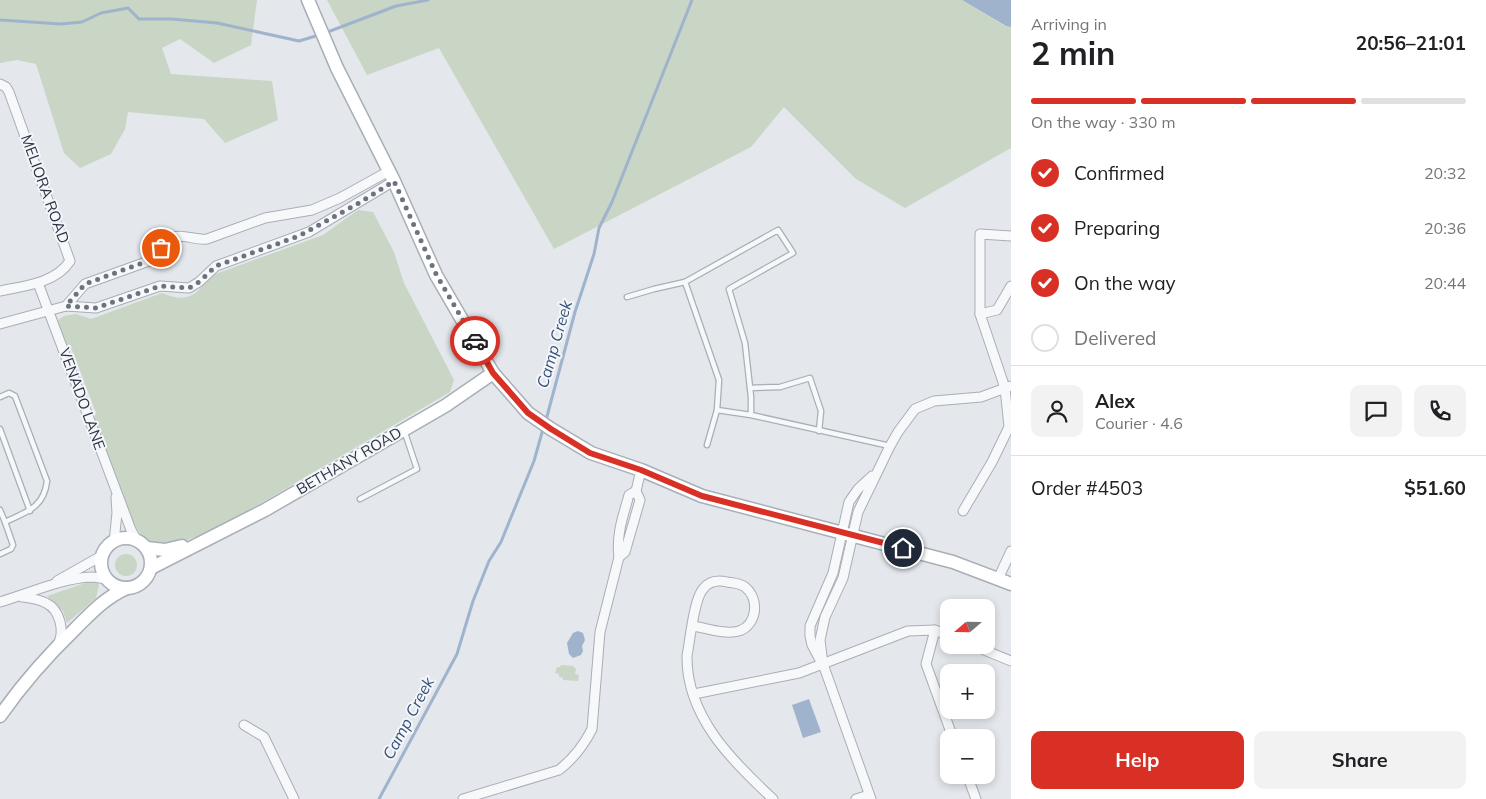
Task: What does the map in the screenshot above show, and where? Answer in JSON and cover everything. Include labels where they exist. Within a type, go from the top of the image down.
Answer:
[{"type":"street","points":[[308,2],[337,68],[392,176],[436,274],[493,373],[528,413],[590,453],[641,470],[702,496],[953,562],[1011,584]]},
{"type":"street","name":"MELIORA ROAD","points":[[0,84],[6,87],[9,92],[70,261],[67,266],[48,279],[0,291]]},
{"type":"street","points":[[0,324],[66,306],[96,308],[160,286],[189,288],[199,282],[216,266],[299,236],[359,203],[392,176]]},
{"type":"street","points":[[66,306],[85,284],[145,262],[152,258],[164,243],[172,238],[182,236],[198,240],[207,239],[265,218],[312,210],[392,176]]},
{"type":"street","points":[[963,511],[992,462],[1008,427],[1008,387],[980,314],[980,234],[1011,236]]},
{"type":"street","points":[[38,283],[49,311]]},
{"type":"street","points":[[980,314],[997,310],[1011,286]]},
{"type":"street","name":"VENADO LANE","points":[[49,311],[136,539]]},
{"type":"street","name":"BETHANY ROAD","points":[[152,568],[164,560],[202,543],[249,518],[445,406],[493,373]]},
{"type":"street","points":[[856,799],[870,797],[823,664],[820,640],[823,625],[841,586],[847,533],[890,446],[909,417],[920,406],[934,401],[981,397],[1008,387]]},
{"type":"street","points":[[619,557],[625,552],[640,500],[636,492],[641,470]]},
{"type":"street","name":"VENADO LANE","points":[[114,542],[117,513],[115,487]]},
{"type":"street","points":[[463,799],[559,770],[569,763],[587,740],[592,729],[600,632],[619,557],[617,546],[619,530],[630,495],[636,492]]},
{"type":"street","points":[[623,517],[634,521]]},
{"type":"street","points":[[100,604],[118,592],[141,584],[147,578],[152,568],[150,556],[146,548],[136,539],[120,539],[106,549],[103,555],[102,568],[109,580],[120,588],[128,588]]},
{"type":"street","name":"BETHANY ROAD","points":[[146,548],[165,550],[202,543]]},
{"type":"street","points":[[998,579],[1011,550]]},
{"type":"street","points":[[49,586],[103,555]]},
{"type":"street","points":[[0,602],[49,586],[84,578],[109,580]]},
{"type":"street","points":[[0,716],[20,687],[56,646],[100,604],[106,596],[109,580]]},
{"type":"street","points":[[693,626],[731,632],[745,628],[754,615],[755,603],[751,593],[739,584],[717,581],[708,584],[699,595],[693,626],[687,664],[698,709],[705,721],[726,751],[744,772],[773,799]]},
{"type":"street","points":[[17,596],[45,602],[55,611],[62,628],[62,637],[56,646]]},
{"type":"street","points":[[694,694],[799,672],[902,633],[916,630],[935,630],[940,632]]},
{"type":"street","points":[[935,630],[926,664],[950,729]]},
{"type":"street","points":[[994,654],[1011,661]]},
{"type":"street","points":[[244,725],[264,737],[294,799]]},
{"type":"street","points":[[971,784],[976,799]]},
{"type":"lane","points":[[627,297],[686,282],[778,230],[793,253],[729,289],[745,343],[751,415]]},
{"type":"lane","points":[[686,282],[720,380],[716,410],[707,445]]},
{"type":"lane","points":[[750,388],[780,387],[810,378],[821,411],[819,431]]},
{"type":"lane","points":[[0,397],[9,393],[15,396],[47,481],[46,489],[38,505],[30,511],[5,522]]},
{"type":"lane","points":[[716,410],[751,415],[890,446]]},
{"type":"lane","points":[[0,429],[30,511]]},
{"type":"lane","points":[[360,499],[417,469],[403,429]]},
{"type":"lane","points":[[0,510],[13,545],[11,549],[0,554]]},
{"type":"green space","points":[[0,0],[257,0],[251,45],[214,63],[180,39],[162,48],[171,74],[272,81],[278,120],[225,143],[204,119],[128,112],[125,129],[111,154],[80,168],[64,153],[36,64],[17,60],[0,63]]},
{"type":"green space","points":[[327,0],[962,0],[1005,26],[1011,27],[1011,148],[905,208],[856,179],[784,107],[751,147],[554,249],[439,48],[367,75]]},
{"type":"green space","points":[[358,210],[373,212],[394,252],[404,283],[454,380],[450,392],[217,529],[184,541],[158,545],[146,542],[133,523],[94,420],[96,413],[72,350],[64,341],[58,320],[64,316],[76,314],[91,319],[162,293],[178,298],[190,296],[200,289],[210,276],[323,235]]},
{"type":"green space","points":[[122,554],[130,554],[137,561],[137,569],[130,576],[122,576],[115,569],[115,561]]},
{"type":"green space","points":[[91,581],[99,585],[96,598],[67,623],[63,611],[47,596]]},
{"type":"green space","points":[[561,665],[573,666],[576,669],[575,674],[579,675],[578,681],[563,680],[563,678],[559,677],[559,674],[555,673],[557,667]]},
{"type":"water","points":[[962,0],[1011,0],[1011,27],[1006,26]]},
{"type":"water","points":[[578,631],[583,633],[585,640],[582,646],[583,651],[581,655],[573,658],[569,654],[567,643],[573,633]]},
{"type":"water","points":[[809,699],[821,732],[803,738],[792,705]]},
{"type":"waterway","points":[[325,33],[396,6],[428,0]]},
{"type":"waterway","name":"Camp Creek","points":[[546,420],[575,312],[594,254],[599,228],[612,202],[692,0]]},
{"type":"waterway","points":[[0,20],[61,24],[82,22],[101,13],[128,8],[139,19],[172,19],[217,23],[299,41],[319,35]]},
{"type":"waterway","name":"Camp Creek","points":[[379,799],[457,654],[473,601],[489,561],[501,542],[534,461],[543,429]]},
{"type":"way so far","points":[[161,248],[157,254],[145,262],[85,284],[66,306],[90,309],[104,306],[160,286],[189,288],[199,282],[216,266],[314,229],[394,181],[436,274],[475,341]]},
{"type":"route","points":[[475,341],[493,373],[528,413],[590,453],[641,470],[702,496],[903,548]]}]
